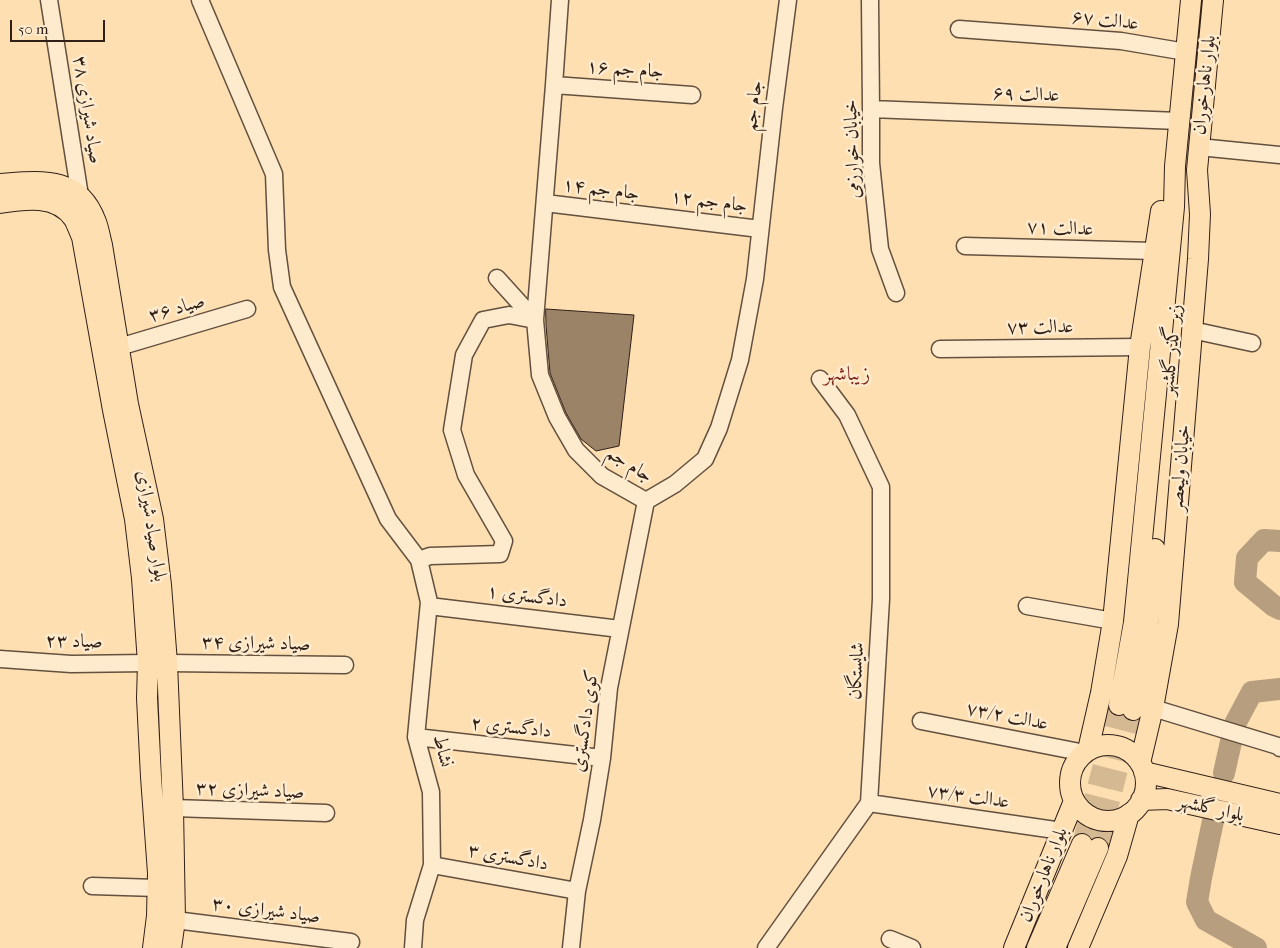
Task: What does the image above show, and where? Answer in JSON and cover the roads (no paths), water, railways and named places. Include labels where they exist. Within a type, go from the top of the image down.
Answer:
[{"type":"main road","name":"بلوار ناهارخوران","points":[[1175,166],[1190,21],[1190,0]]},
{"type":"main road","name":"بلوار ناهارخوران","points":[[1197,170],[1214,0]]},
{"type":"main road","points":[[1190,21],[1211,24]]},
{"type":"main road","points":[[1087,751],[1101,693],[1113,621],[1140,347],[1154,252],[1163,203],[1175,166]]},
{"type":"main road","name":"زیر گذر گلشهر","points":[[1139,709],[1134,622],[1174,207],[1175,166]]},
{"type":"main road","name":"زیر گذر گلشهر","points":[[1139,709],[1185,210],[1197,170]]},
{"type":"main road","name":"خیابان ولیعصر","points":[[1142,768],[1139,709],[1168,624],[1200,214],[1197,170]]},
{"type":"main road","name":"بلوار صیاد شیرازی","points":[[0,184],[47,182],[65,186],[80,196],[88,206],[96,222],[102,245],[119,347],[120,407]]},
{"type":"main road","name":"بلوار صیاد شیرازی","points":[[0,202],[23,199],[42,200],[57,204],[75,220],[82,237],[120,407],[153,519],[161,585],[157,663],[173,808],[175,920],[171,948]]},
{"type":"main road","name":"بلوار صیاد شیرازی","points":[[153,948],[157,916],[158,873],[154,839],[147,698],[157,663]]},
{"type":"main road","points":[[1101,693],[1112,708],[1124,716],[1142,718],[1139,709]]},
{"type":"main road","points":[[1078,948],[1117,856],[1135,807],[1144,794],[1146,783],[1142,768],[1132,754],[1123,748],[1111,745],[1100,746],[1087,751],[1077,759],[1071,772],[1070,787],[1074,801],[1085,813],[1099,820],[1115,820],[1135,807]]},
{"type":"main road","name":"بلوار گلشهر","points":[[1142,768],[1280,804]]},
{"type":"main road","name":"بلوار گلشهر","points":[[1135,807],[1167,799],[1280,824]]},
{"type":"main road","name":"بلوار ناهارخوران","points":[[1014,948],[1074,801]]},
{"type":"main road","points":[[1060,837],[1084,836],[1098,840],[1109,846],[1117,856]]},
{"type":"main road","points":[[1037,948],[1090,846],[1056,948]]},
{"type":"street","name":"صیاد شیرازی ۳۸","points":[[49,0],[80,196]]},
{"type":"street","points":[[200,0],[274,174],[277,250],[282,287],[388,519],[419,560],[430,556],[500,554],[504,541],[466,475],[452,430],[464,355],[483,320],[509,315],[535,320]]},
{"type":"street","name":"جام جم","points":[[560,0],[535,320],[540,376],[557,417],[576,450],[602,476],[646,501],[674,484],[705,459],[719,428],[740,360],[755,279],[788,0]]},
{"type":"street","name":"خیابان خوارزمی","points":[[870,0],[871,163],[880,249],[896,293]]},
{"type":"street","name":"عدالت ۶۷","points":[[958,28],[1120,41],[1186,52]]},
{"type":"street","name":"۱۶ جام جم","points":[[554,85],[692,95]]},
{"type":"street","name":"عدالت ۶۹","points":[[872,109],[1179,121]]},
{"type":"street","points":[[1199,147],[1280,155]]},
{"type":"street","name":"۱۴ جام جم","points":[[545,203],[653,216]]},
{"type":"street","name":"۱۲ جام جم","points":[[653,216],[760,229]]},
{"type":"street","name":"عدالت ۷۱","points":[[965,246],[1154,252]]},
{"type":"street","points":[[497,278],[535,320]]},
{"type":"street","name":"صیاد ۳۶","points":[[119,347],[247,309]]},
{"type":"street","points":[[1192,330],[1252,343]]},
{"type":"street","name":"عدالت ۷۳","points":[[940,349],[1140,347]]},
{"type":"street","name":"شایستگان","points":[[820,379],[847,415],[880,487],[881,599],[869,803]]},
{"type":"street","name":"کوی دادگستری","points":[[571,948],[577,890],[592,820],[602,758],[609,688],[646,501]]},
{"type":"street","name":"نشاط","points":[[413,948],[415,920],[432,866],[431,792],[416,738],[429,606],[419,560]]},
{"type":"street","name":"دادگستری ۱","points":[[429,606],[620,629]]},
{"type":"street","points":[[1027,606],[1113,621]]},
{"type":"street","name":"صیاد ۲۳","points":[[0,659],[71,664],[157,663]]},
{"type":"street","name":"صیاد شیرازی ۳۴","points":[[157,663],[345,665]]},
{"type":"street","points":[[1139,709],[1215,727],[1280,748]]},
{"type":"street","name":"عدالت ۷۳/۲","points":[[921,721],[1087,751]]},
{"type":"street","name":"دادگستری ۲","points":[[416,738],[602,758]]},
{"type":"street","points":[[766,948],[869,803]]},
{"type":"street","name":"۷۳/۳ عدالت","points":[[869,803],[1060,837]]},
{"type":"street","name":"صیاد شیرازی ۳۲","points":[[173,808],[326,813]]},
{"type":"street","name":"دادگستری ۳","points":[[432,866],[577,890]]},
{"type":"street","points":[[92,886],[157,888]]},
{"type":"street","name":"صیاد شیرازی ۳۰","points":[[175,920],[351,942]]},
{"type":"street","points":[[890,940],[912,948]]},
{"type":"waterway","points":[[1280,541],[1264,540],[1247,558],[1245,582],[1280,609]]},
{"type":"waterway","points":[[1224,773],[1235,724],[1252,692],[1280,689]]},
{"type":"waterway","points":[[1213,821],[1197,902],[1206,920],[1256,948]]},
{"type":"tunnel","points":[[1082,844],[1119,705]]},
{"type":"tunnel","points":[[1098,848],[1133,710]]},
{"type":"district","name":"زیباشهر","points":[[847,375]]}]
